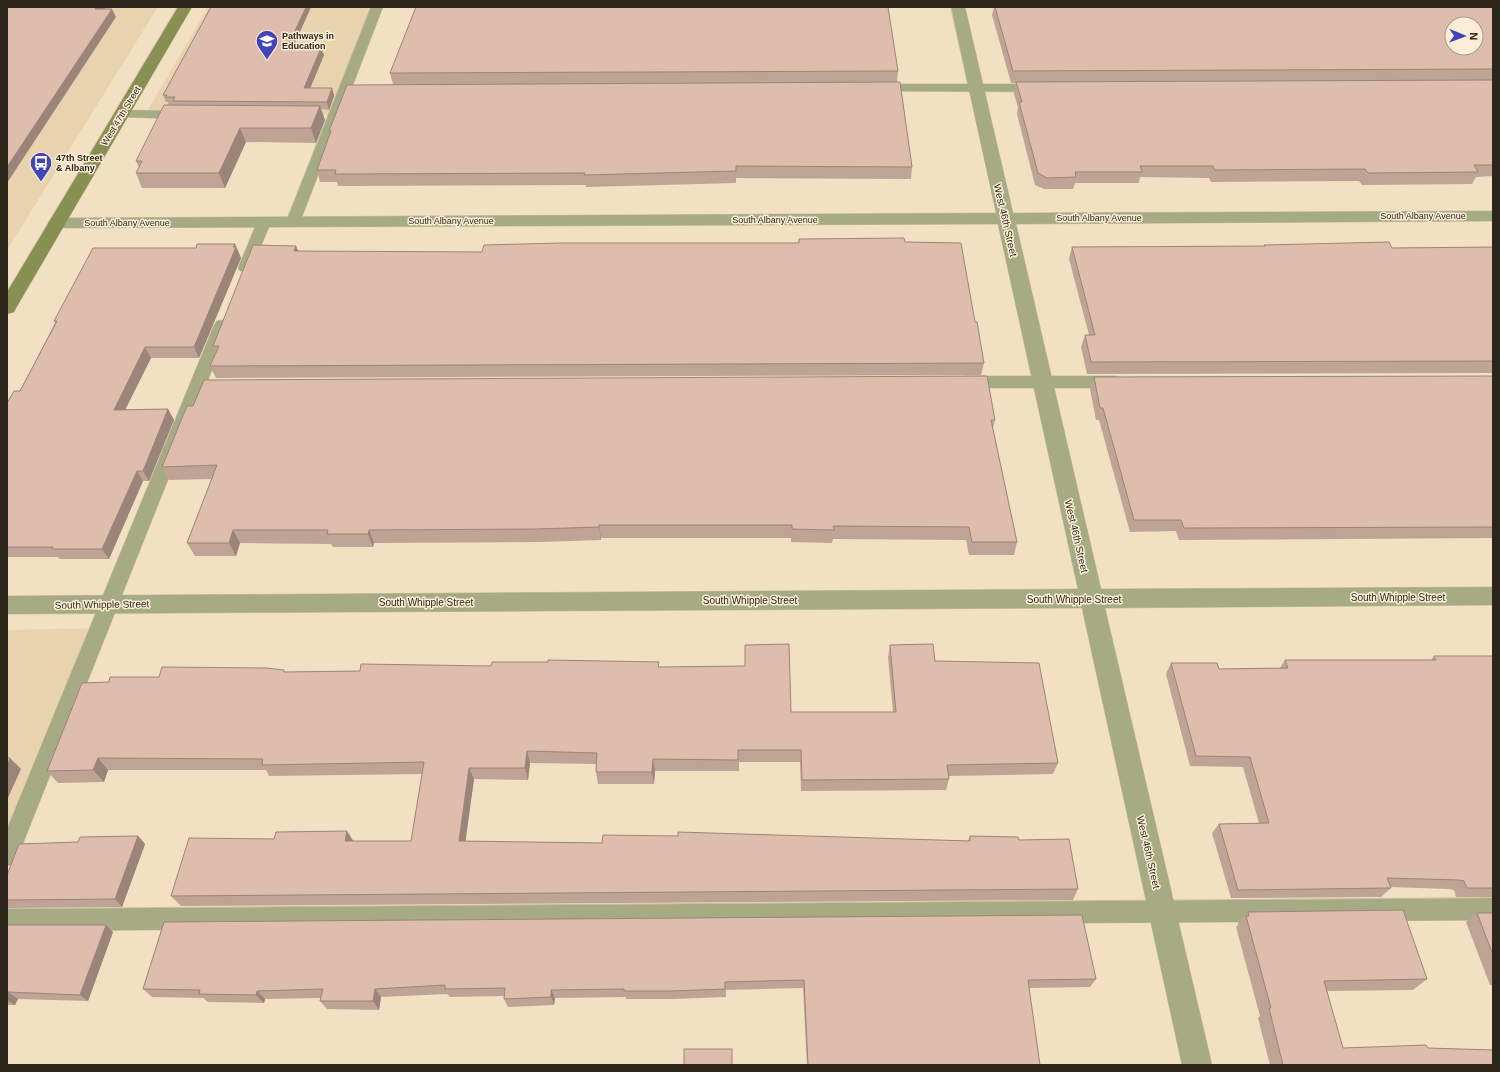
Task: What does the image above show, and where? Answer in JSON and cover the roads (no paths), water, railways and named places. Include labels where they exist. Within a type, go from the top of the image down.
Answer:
[{"type":"main road","name":"West 47th Street","points":[[7,308],[185,7]]},
{"type":"street","name":"West 46th Street","points":[[958,7],[1197,1065]]},
{"type":"street","name":"South Albany Avenue","points":[[58,223],[1493,216]]},
{"type":"street","name":"South Whipple Street","points":[[7,605],[1493,596]]},
{"type":"lane","points":[[293,222],[377,7]]},
{"type":"lane","points":[[864,88],[1049,88]]},
{"type":"lane","points":[[344,90],[360,90]]},
{"type":"lane","points":[[122,114],[194,114]]},
{"type":"lane","points":[[320,114],[335,114]]},
{"type":"lane","points":[[239,283],[264,222]]},
{"type":"lane","points":[[7,856],[227,313]]},
{"type":"lane","points":[[951,382],[1131,382]]},
{"type":"lane","points":[[197,386],[245,386]]},
{"type":"lane","points":[[7,920],[1493,908]]},
{"type":"place","name":"Pathways in Education","points":[[267,60]]},
{"type":"place","name":"47th Street & Albany","points":[[41,182]]}]
